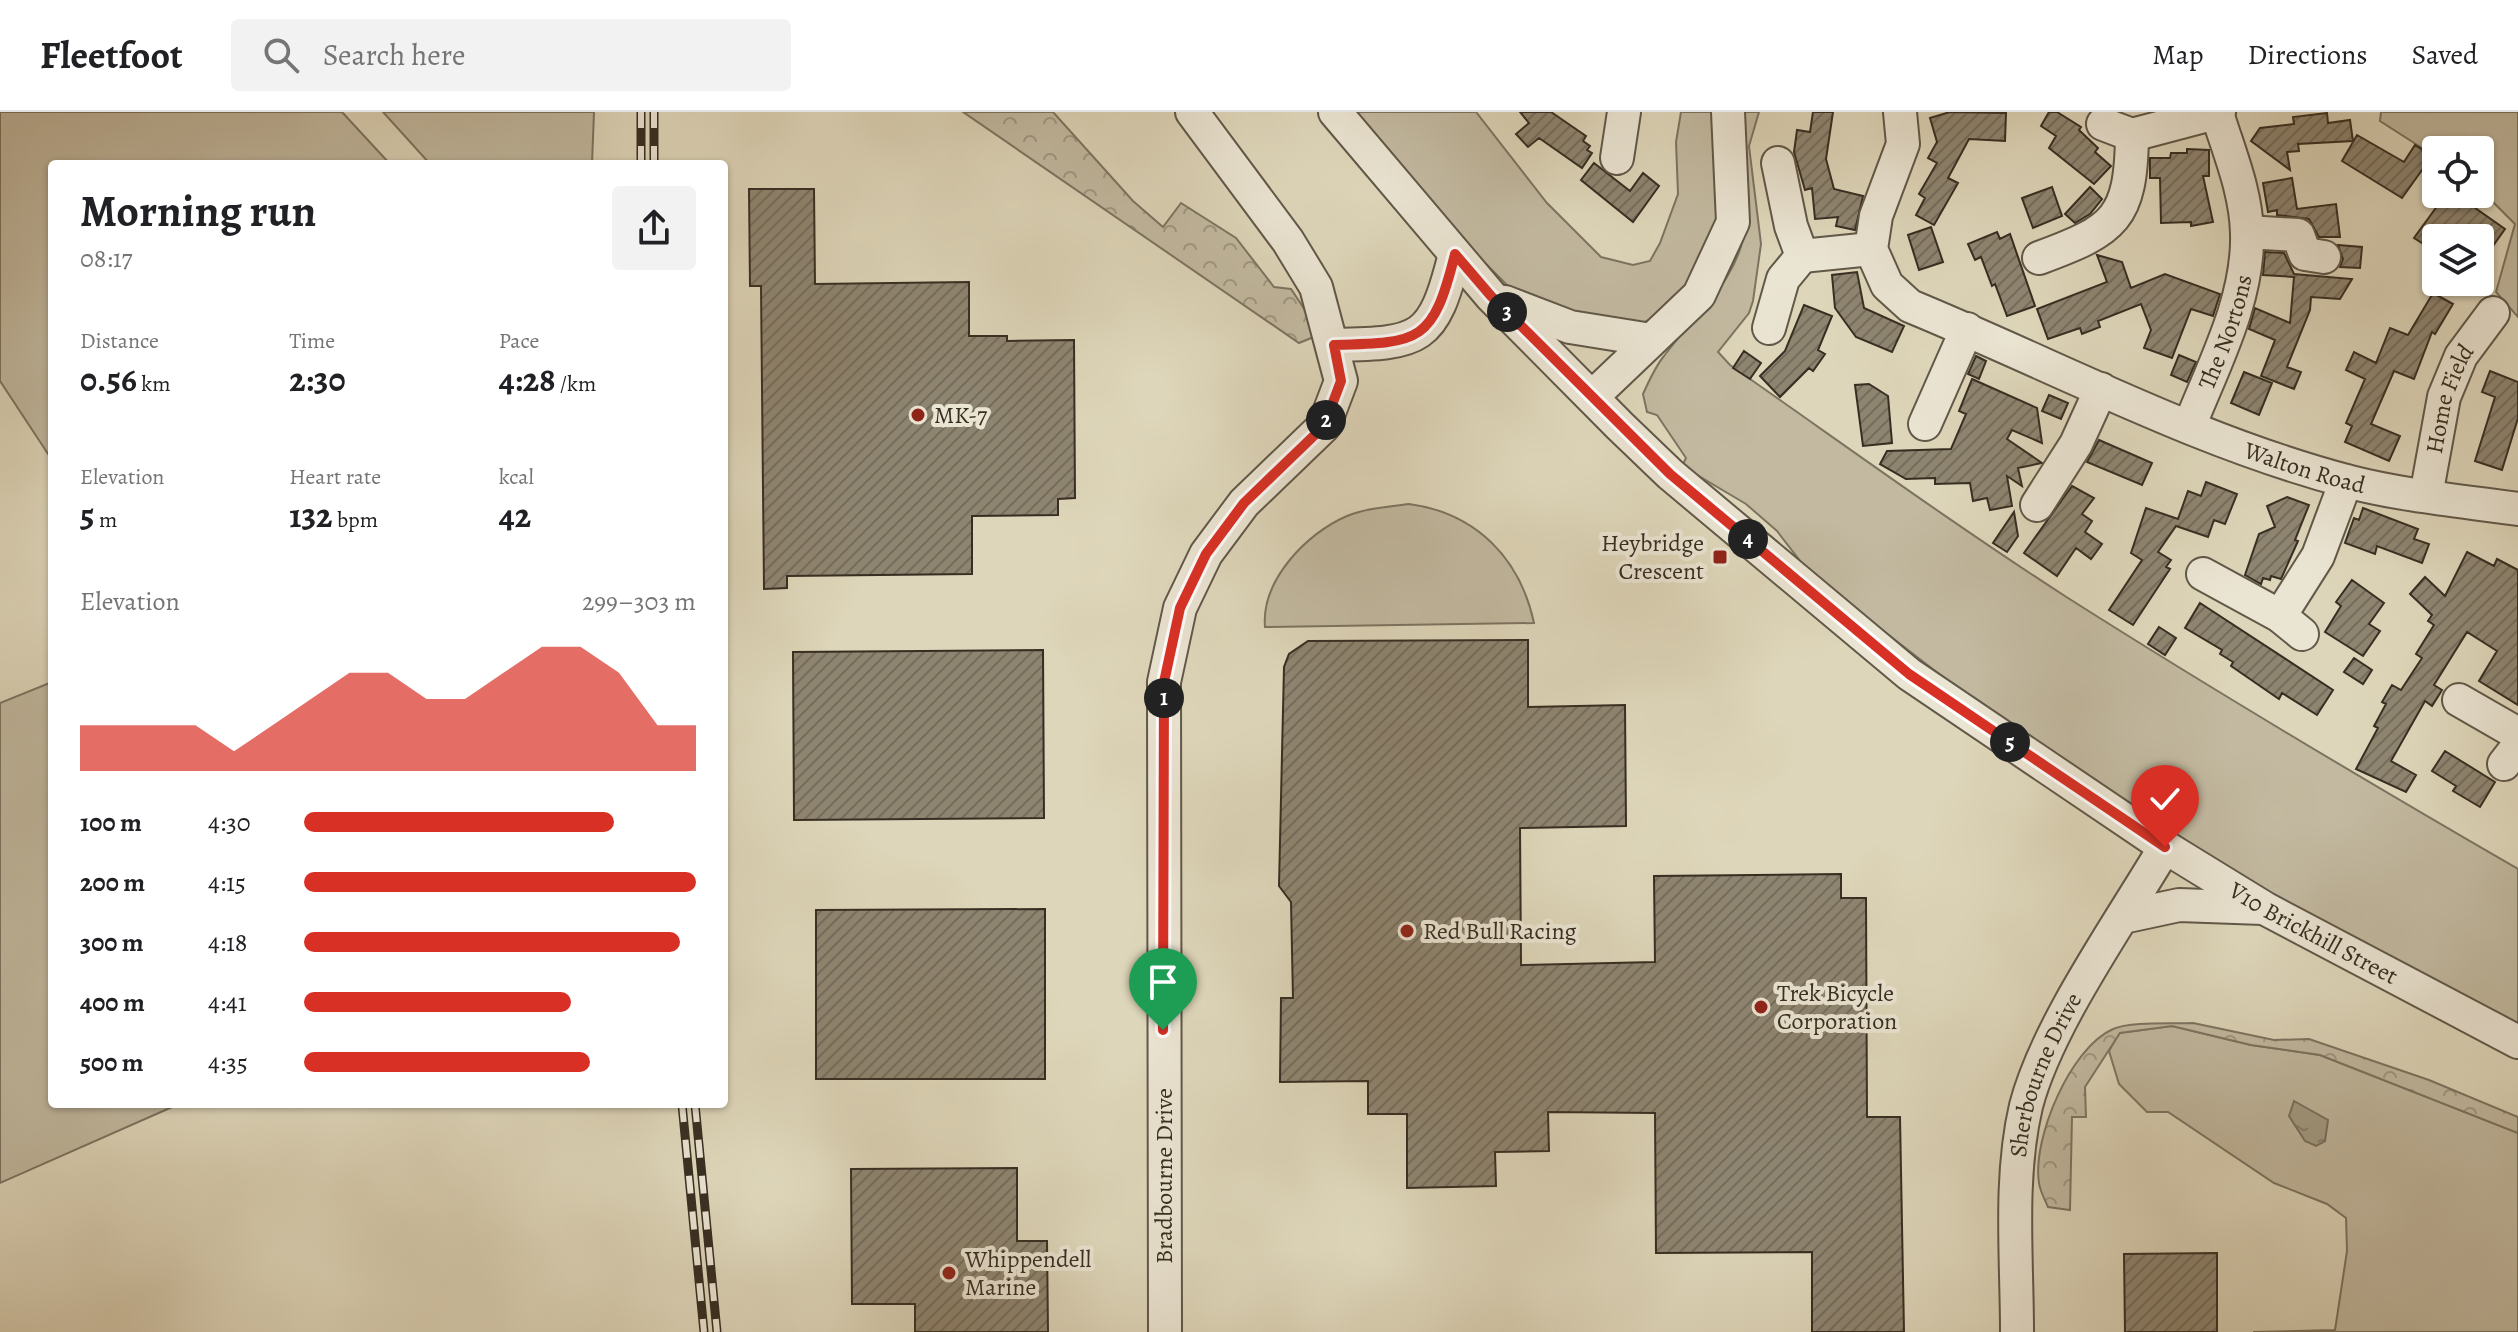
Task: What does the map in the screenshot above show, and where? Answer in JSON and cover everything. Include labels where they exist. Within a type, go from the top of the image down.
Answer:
[{"type":"street","name":"Bradbourne Drive","points":[[1165,1332],[1164,682],[1180,608],[1206,554],[1244,503],[1324,426],[1341,381],[1334,345],[1316,287],[1288,241],[1192,112]]},
{"type":"street","name":"V10 Brickhill Street","points":[[1335,112],[1491,296],[1620,426],[1670,474],[1909,674],[2165,847],[2266,909],[2518,1042]]},
{"type":"street","points":[[1617,158],[1624,112]]},
{"type":"street","points":[[1592,397],[1699,295],[1733,222],[1728,112]]},
{"type":"street","points":[[1769,328],[1783,279],[1802,256],[1871,249],[1876,216],[1903,144],[1900,112]]},
{"type":"street","name":"The Nortons","points":[[2038,255],[2086,241],[2119,213],[2131,175],[2117,130],[2218,112],[2240,186],[2247,232],[2243,282],[2189,427]]},
{"type":"street","points":[[1778,163],[1791,226],[1802,256]]},
{"type":"street","points":[[2247,232],[2298,235],[2305,254],[2324,257]]},
{"type":"street","name":"Walton Road","points":[[1871,249],[1887,285],[1910,306],[2189,427],[2346,481],[2518,509]]},
{"type":"street","points":[[1334,345],[1395,344],[1419,334],[1433,321],[1443,301],[1455,254]]},
{"type":"street","points":[[1491,296],[1570,327],[1651,340]]},
{"type":"street","name":"Home Field","points":[[2426,496],[2444,397],[2461,356],[2497,310]]},
{"type":"street","points":[[1925,424],[1967,329]]},
{"type":"street","points":[[2037,505],[2076,444],[2101,389]]},
{"type":"street","points":[[2196,577],[2291,625],[2346,481]]},
{"type":"street","points":[[2459,700],[2518,734]]},
{"type":"street","name":"Sherbourne Drive","points":[[2017,1332],[2018,1151],[2027,1105],[2053,1039],[2165,847]]},
{"type":"street","points":[[2123,917],[2179,905],[2266,909]]},
{"type":"green space","points":[[0,112],[342,112],[386,160],[48,160],[48,454],[0,381]]},
{"type":"green space","points":[[383,112],[594,112],[592,160],[426,160]]},
{"type":"green space","points":[[963,112],[1053,112],[1133,201],[1163,227],[1181,203],[1236,238],[1274,287],[1291,289],[1321,334],[1299,343]]},
{"type":"green space","points":[[1354,112],[1476,112],[1547,203],[1601,257],[1633,265],[1650,261],[1678,194],[1676,142],[1681,112],[1718,112],[1719,202],[1714,233],[1693,283],[1656,317],[1635,326],[1537,307],[1506,284],[1425,203]]},
{"type":"green space","points":[[1745,112],[1759,112],[1749,146],[1761,244],[1749,313],[1718,352],[1730,365],[2068,598],[2179,668],[2518,869],[2518,1027],[2252,883],[1987,711],[1811,575],[1777,531],[1746,504],[1682,466],[1686,458],[1657,415],[1647,412],[1643,394],[1661,360],[1715,295],[1742,242],[1747,208],[1743,140]]},
{"type":"green space","points":[[2381,112],[2518,112],[2518,317],[2496,292],[2515,224],[2494,203],[2494,136],[2422,136],[2422,148],[2380,121]]},
{"type":"green space","points":[[1409,504],[1455,517],[1491,542],[1518,578],[1534,623],[1265,627],[1270,592],[1302,546],[1347,516]]},
{"type":"green space","points":[[48,684],[48,1108],[170,1108],[0,1183],[0,703]]},
{"type":"green space","points":[[2193,1023],[2274,1040],[2309,1039],[2429,1080],[2518,1117],[2518,1133],[2320,1055],[2251,1045],[2172,1026],[2120,1033],[2085,1087],[2086,1117],[2072,1117],[2070,1210],[2048,1207],[2039,1183],[2042,1143],[2057,1097],[2082,1055],[2097,1039],[2120,1026]]},
{"type":"green space","points":[[2172,1026],[2251,1045],[2320,1055],[2518,1133],[2518,1332],[2253,1332],[2335,1330],[2347,1251],[2346,1218],[2327,1204],[2274,1183],[2168,1112],[2147,1112],[2119,1084],[2109,1051],[2119,1033]]},
{"type":"water","points":[[2294,1101],[2328,1120],[2325,1141],[2316,1146],[2305,1141],[2289,1116]]},
{"type":"building","points":[[1520,112],[1551,112],[1586,136],[1583,141],[1590,146],[1587,150],[1592,153],[1582,168],[1539,138],[1528,147],[1516,134],[1529,123]]},
{"type":"building","points":[[1813,112],[1833,112],[1826,159],[1834,189],[1863,196],[1855,230],[1836,226],[1838,217],[1815,219],[1812,188],[1805,190],[1794,152],[1797,130],[1810,132]]},
{"type":"building","points":[[1950,112],[2006,113],[2005,141],[1969,139],[1948,178],[1958,183],[1934,225],[1916,215],[1925,198],[1919,194],[1937,163],[1928,158],[1937,142],[1930,118]]},
{"type":"building","points":[[2049,112],[2057,112],[2081,127],[2079,130],[2098,148],[2095,152],[2111,166],[2094,184],[2049,148],[2056,136],[2041,126]]},
{"type":"building","points":[[2327,113],[2328,123],[2350,120],[2353,141],[2298,144],[2299,151],[2287,152],[2290,170],[2251,141],[2260,128],[2294,124],[2293,117]]},
{"type":"building","points":[[2357,135],[2404,162],[2415,145],[2422,150],[2422,170],[2402,198],[2342,161]]},
{"type":"building","points":[[2187,149],[2209,150],[2209,176],[2203,176],[2213,222],[2191,226],[2191,222],[2161,223],[2160,178],[2150,178],[2150,158],[2170,158],[2171,153],[2187,153]]},
{"type":"building","points":[[1594,163],[1630,191],[1643,173],[1659,186],[1633,222],[1581,180]]},
{"type":"building","points":[[2292,178],[2297,209],[2336,204],[2340,237],[2319,237],[2309,219],[2277,215],[2277,210],[2268,212],[2263,183]]},
{"type":"building","points":[[2052,187],[2062,216],[2033,228],[2022,198]]},
{"type":"building","points":[[2090,187],[2102,199],[2090,214],[2075,223],[2065,214]]},
{"type":"building","name":"MK-7","points":[[749,189],[814,189],[815,284],[969,282],[969,336],[1007,336],[1007,341],[1074,340],[1075,498],[1058,499],[1058,515],[972,516],[972,574],[787,576],[787,588],[764,589],[761,286],[750,286]]},
{"type":"building","points":[[2436,208],[2475,208],[2505,229],[2494,244],[2494,224],[2424,224]]},
{"type":"building","points":[[1931,227],[1943,262],[1919,270],[1908,235]]},
{"type":"building","points":[[2422,227],[2422,243],[2414,238]]},
{"type":"building","points":[[1997,232],[2000,239],[2010,234],[2035,306],[2007,316],[1981,257],[1975,260],[1968,244]]},
{"type":"building","points":[[2338,245],[2362,247],[2360,268],[2340,267],[2343,259]]},
{"type":"building","points":[[2265,252],[2284,253],[2294,274],[2352,279],[2340,299],[2311,297],[2310,310],[2287,367],[2301,372],[2294,389],[2261,376],[2275,340],[2249,329],[2255,308],[2290,323],[2294,277],[2263,275]]},
{"type":"building","points":[[2097,255],[2122,262],[2131,288],[2165,274],[2220,294],[2213,316],[2191,309],[2172,358],[2144,348],[2151,330],[2141,304],[2098,321],[2100,327],[2082,334],[2080,328],[2048,339],[2037,309],[2107,282]]},
{"type":"building","points":[[1857,272],[1864,308],[1904,326],[1892,352],[1856,337],[1835,308],[1832,275]]},
{"type":"building","points":[[2431,296],[2438,296],[2453,304],[2435,334],[2432,332],[2414,379],[2394,371],[2371,424],[2400,436],[2389,461],[2345,442],[2352,426],[2346,423],[2365,379],[2346,370],[2354,352],[2376,363],[2390,328],[2408,335]]},
{"type":"building","points":[[1804,305],[1832,316],[1818,350],[1825,354],[1813,371],[1809,368],[1780,397],[1760,376],[1785,351]]},
{"type":"building","points":[[1744,351],[1761,363],[1750,379],[1733,368]]},
{"type":"building","points":[[2179,355],[2196,362],[2187,382],[2171,375]]},
{"type":"building","points":[[1976,356],[1986,361],[1979,379],[1968,374]]},
{"type":"building","points":[[2490,371],[2518,382],[2518,418],[2502,470],[2475,461],[2495,397],[2482,392]]},
{"type":"building","points":[[2244,372],[2272,383],[2259,415],[2231,403]]},
{"type":"building","points":[[1972,379],[2037,408],[2042,443],[2012,430],[2007,439],[2042,463],[2018,468],[2022,486],[2007,476],[2012,506],[1990,510],[1987,498],[1973,501],[1970,483],[1935,484],[1935,478],[1906,479],[1880,464],[1887,451],[1951,449],[1966,414],[1959,411]]},
{"type":"building","points":[[1869,384],[1888,396],[1892,443],[1863,446],[1855,385]]},
{"type":"building","points":[[2049,395],[2068,403],[2061,419],[2042,411]]},
{"type":"building","points":[[2099,440],[2152,463],[2142,485],[2087,462]]},
{"type":"building","points":[[2206,482],[2237,494],[2225,524],[2214,520],[2208,537],[2176,526],[2158,552],[2171,560],[2166,567],[2170,569],[2133,625],[2109,610],[2142,560],[2131,553],[2146,508],[2178,519],[2188,491],[2201,496]]},
{"type":"building","points":[[2072,486],[2094,498],[2082,514],[2092,521],[2085,532],[2102,544],[2091,559],[2076,548],[2057,576],[2024,553]]},
{"type":"building","points":[[2287,497],[2309,505],[2295,540],[2298,541],[2281,579],[2271,576],[2270,580],[2263,578],[2261,584],[2245,575],[2259,534],[2275,527],[2267,506]]},
{"type":"building","points":[[2363,508],[2418,529],[2414,539],[2429,544],[2422,563],[2377,546],[2375,554],[2345,543],[2354,518],[2359,520]]},
{"type":"building","points":[[2014,512],[2018,536],[2007,552],[1993,543]]},
{"type":"building","points":[[2467,552],[2494,566],[2497,559],[2518,570],[2518,705],[2479,681],[2497,651],[2467,632],[2434,685],[2442,690],[2432,706],[2425,701],[2391,761],[2416,775],[2406,792],[2356,769],[2378,728],[2374,726],[2386,704],[2382,702],[2392,685],[2401,690],[2422,658],[2416,654],[2434,625],[2428,621],[2432,615],[2410,594],[2425,577],[2445,596]]},
{"type":"building","points":[[2352,580],[2384,603],[2369,624],[2380,631],[2363,656],[2325,632],[2341,606],[2336,602]]},
{"type":"building","points":[[2200,603],[2333,690],[2317,715],[2282,693],[2279,699],[2231,666],[2233,662],[2220,654],[2222,650],[2185,628]]},
{"type":"building","points":[[2159,627],[2176,638],[2165,655],[2148,644]]},
{"type":"building","points":[[1528,640],[1528,707],[1625,705],[1626,826],[1520,828],[1521,965],[1655,962],[1654,876],[1841,874],[1841,898],[1866,898],[1867,1117],[1900,1117],[1904,1332],[1812,1332],[1812,1252],[1656,1253],[1655,1113],[1548,1112],[1549,1151],[1495,1152],[1496,1186],[1407,1188],[1407,1114],[1368,1114],[1368,1081],[1280,1082],[1281,998],[1293,998],[1291,902],[1279,886],[1284,667],[1289,654],[1308,641]]},
{"type":"building","points":[[1043,650],[1044,818],[794,820],[793,652]]},
{"type":"building","points":[[2354,658],[2372,670],[2363,684],[2344,672]]},
{"type":"building","points":[[2445,751],[2495,782],[2480,807],[2453,791],[2456,786],[2432,771]]},
{"type":"building","points":[[1045,909],[1045,1079],[816,1079],[816,910]]},
{"type":"building","name":"Whippendell Marine","points":[[1017,1168],[1017,1241],[1047,1241],[1048,1332],[915,1332],[915,1304],[852,1304],[851,1169]]},
{"type":"building","points":[[2217,1253],[2217,1332],[2125,1332],[2124,1254]]},
{"type":"railway","points":[[641,112],[641,160]]},
{"type":"railway","points":[[654,112],[654,160]]},
{"type":"railway","points":[[682,1108],[704,1332]]},
{"type":"railway","points":[[695,1108],[717,1332]]},
{"type":"place","name":"MK-7","points":[[918,415]]},
{"type":"place","name":"Heybridge Crescent","points":[[1720,557]]},
{"type":"place","name":"Red Bull Racing","points":[[1407,931]]},
{"type":"place","name":"Trek Bicycle Corporation","points":[[1761,1007]]},
{"type":"place","name":"Whippendell Marine","points":[[949,1273]]},
{"type":"route","points":[[1163,1030],[1164,682],[1180,608],[1206,554],[1244,503],[1324,426],[1341,381],[1334,345],[1395,344],[1419,334],[1433,321],[1443,301],[1455,254],[1491,296],[1670,474],[1909,674],[2165,847]]}]
